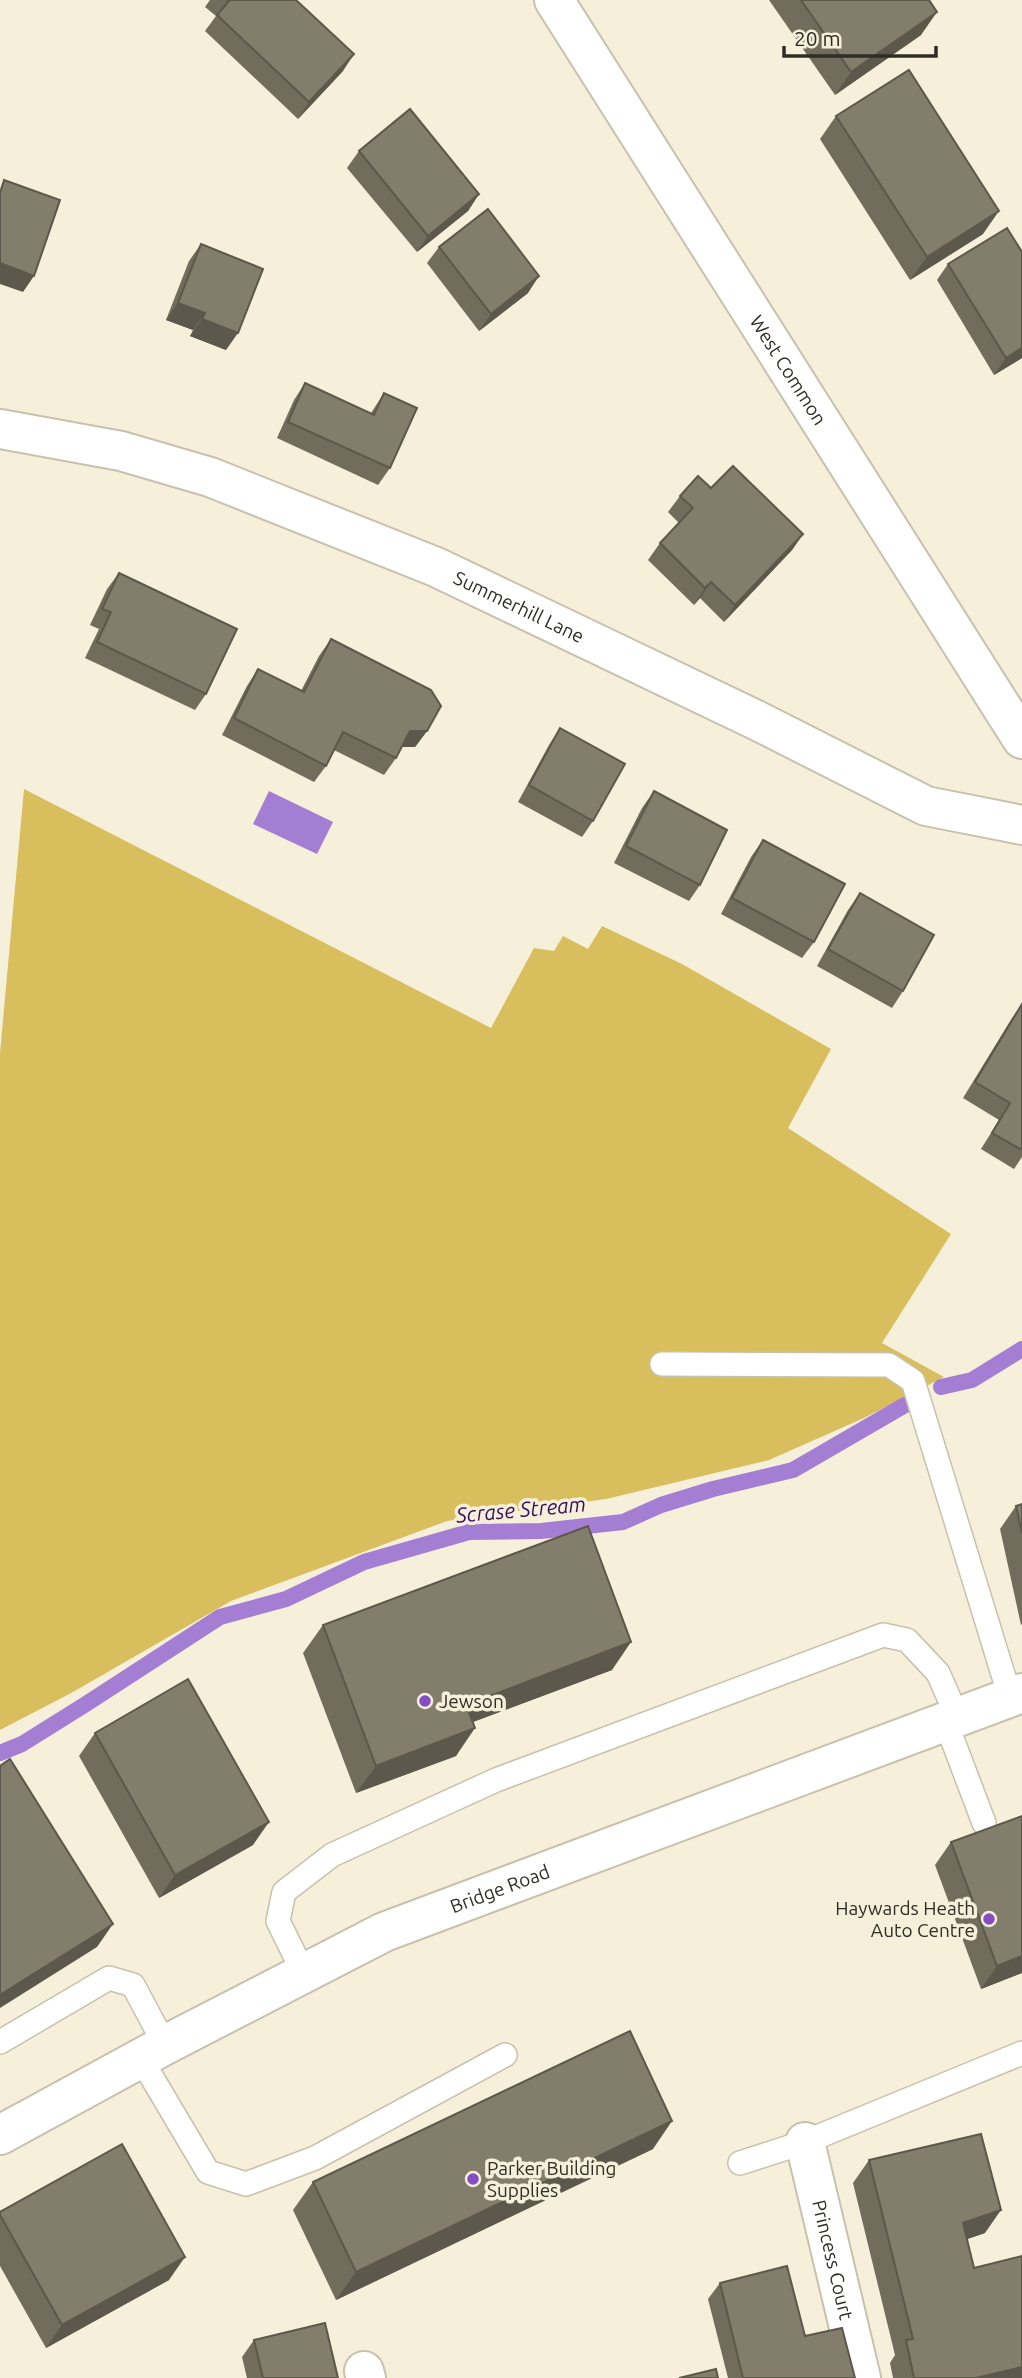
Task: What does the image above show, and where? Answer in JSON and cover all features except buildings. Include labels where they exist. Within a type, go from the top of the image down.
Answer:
[{"type":"street","name":"West Common","points":[[554,0],[1022,740]]},
{"type":"street","name":"Summerhill Lane","points":[[0,429],[121,451],[210,477],[436,567],[756,720],[926,806],[1022,825]]},
{"type":"street","name":"Bridge Road","points":[[0,2135],[384,1932],[1016,1695]]},
{"type":"street","name":"Princess Court","points":[[805,2142],[861,2378]]},
{"type":"lane","points":[[662,1364],[889,1365],[912,1381],[1016,1695]]},
{"type":"lane","points":[[304,1973],[278,1921],[284,1892],[332,1855],[496,1780],[883,1635],[907,1640],[938,1672],[984,1822]]},
{"type":"lane","points":[[0,2042],[109,1978],[133,1984],[153,2052],[208,2172],[246,2184],[315,2158],[505,2054]]},
{"type":"lane","points":[[740,2163],[805,2142],[1022,2053]]},
{"type":"shaded area","points":[[24,789],[491,1028],[534,948],[554,951],[563,936],[588,949],[602,926],[682,964],[831,1049],[788,1128],[951,1234],[882,1343],[944,1377],[864,1418],[769,1460],[606,1499],[447,1521],[231,1601],[73,1692],[0,1730],[0,1053]]},
{"type":"shaded area","points":[[269,791],[333,822],[317,854],[253,824]]},
{"type":"waterway","name":"Scrase Stream","points":[[941,1387],[972,1380],[1022,1349]]},
{"type":"waterway","name":"Scrase Stream","points":[[0,1753],[22,1744],[220,1617],[286,1599],[364,1562],[469,1532],[541,1531],[623,1522],[661,1505],[713,1489],[793,1470],[905,1405]]},
{"type":"place","name":"Jewson","points":[[425,1701]]},
{"type":"place","name":"Haywards Heath Auto Centre","points":[[989,1919]]},
{"type":"place","name":"Parker Building Supplies","points":[[473,2179]]}]
